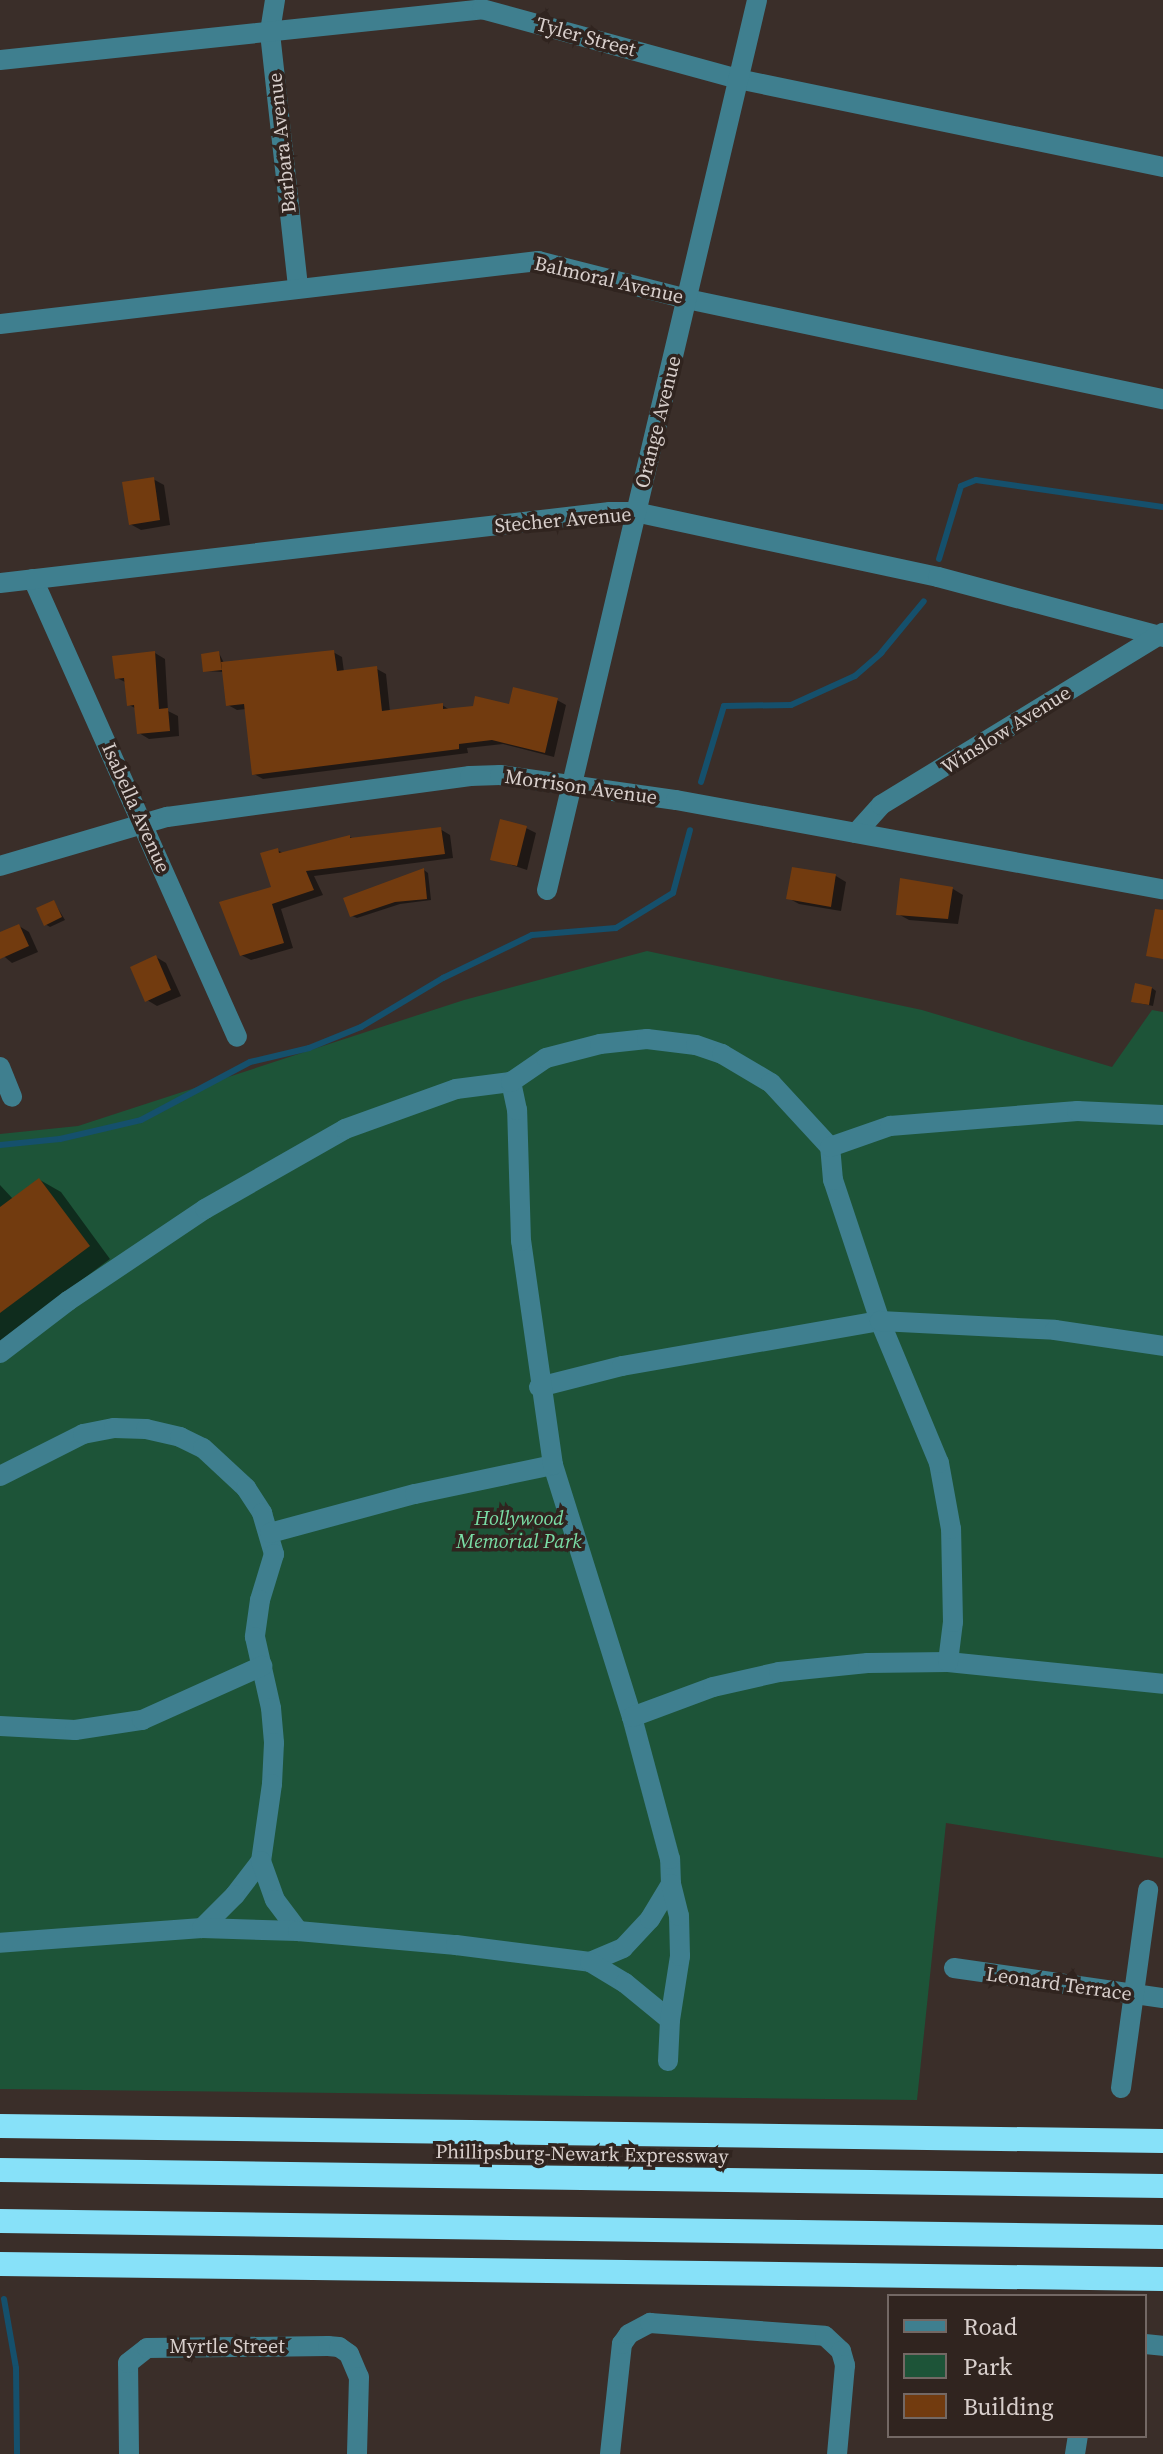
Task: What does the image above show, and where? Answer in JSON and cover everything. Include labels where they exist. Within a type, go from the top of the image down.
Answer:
[{"type":"highway","name":"Phillipsburg-Newark Expressway","points":[[0,2126],[1163,2141]]},
{"type":"highway","name":"Phillipsburg-Newark Expressway","points":[[0,2170],[1163,2186]]},
{"type":"highway","points":[[0,2221],[1163,2237]]},
{"type":"highway","points":[[0,2264],[1163,2279]]},
{"type":"street","name":"Barbara Avenue","points":[[275,0],[270,33],[298,286]]},
{"type":"street","name":"Orange Avenue","points":[[547,890],[757,0]]},
{"type":"street","name":"Tyler Street","points":[[0,60],[482,9],[738,79],[1163,167]]},
{"type":"street","name":"Balmoral Avenue","points":[[0,324],[298,286],[538,261],[687,299],[1163,399]]},
{"type":"street","name":"Stecher Avenue","points":[[0,583],[610,512],[635,512],[938,577],[1161,635]]},
{"type":"street","name":"Isabella Avenue","points":[[33,579],[145,824],[237,1037]]},
{"type":"street","name":"Winslow Avenue","points":[[856,833],[881,805],[1161,635]]},
{"type":"street","name":"Morrison Avenue","points":[[0,866],[167,817],[470,776],[500,775],[572,783],[1163,889]]},
{"type":"street","points":[[0,1353],[68,1301],[205,1209],[345,1129],[456,1089],[511,1082],[546,1058],[600,1044],[647,1039],[696,1045],[722,1054],[771,1083],[830,1147],[833,1180],[880,1321],[939,1463],[951,1529],[953,1622],[948,1662]]},
{"type":"street","points":[[1,1073],[12,1097]]},
{"type":"street","points":[[511,1082],[517,1110],[521,1241],[539,1387],[553,1465],[632,1717],[670,1859],[671,1884],[679,1916],[680,1956],[670,2020],[668,2061]]},
{"type":"street","points":[[830,1147],[890,1126],[1077,1111],[1163,1115]]},
{"type":"street","points":[[539,1387],[622,1366],[880,1321],[1055,1330],[1163,1346]]},
{"type":"street","points":[[0,1476],[83,1434],[114,1428],[146,1429],[203,1448],[246,1488],[270,1533],[274,1554],[260,1600],[255,1637],[274,1743],[272,1784],[261,1861],[275,1900],[298,1931]]},
{"type":"street","points":[[270,1533],[415,1494],[553,1465]]},
{"type":"street","points":[[632,1717],[713,1687],[779,1672],[868,1663],[948,1662],[1163,1684]]},
{"type":"street","points":[[0,1726],[75,1730],[142,1720],[262,1666]]},
{"type":"street","points":[[202,1928],[235,1895],[261,1861]]},
{"type":"street","points":[[590,1962],[623,1948],[638,1934],[671,1884]]},
{"type":"street","points":[[1121,2088],[1148,1890]]},
{"type":"street","points":[[0,1943],[202,1928],[298,1931],[590,1962],[625,1983],[670,2020]]},
{"type":"street","name":"Leonard Terrace","points":[[954,1968],[1163,1998]]},
{"type":"street","points":[[610,2454],[618,2358],[622,2344],[639,2327],[650,2323],[815,2333],[834,2342],[845,2365],[837,2454]]},
{"type":"street","name":"Myrtle Street","points":[[129,2454],[128,2363],[147,2348],[328,2346],[339,2347],[349,2354],[359,2377],[357,2454]]},
{"type":"green space","name":"Hollywood Memorial Park","points":[[647,951],[922,1010],[1112,1067],[1152,1010],[1163,1012],[1163,1858],[946,1823],[917,2100],[0,2089],[0,1134],[78,1126],[464,1000]]},
{"type":"building","points":[[154,477],[160,520],[129,525],[122,482]]},
{"type":"building","points":[[334,650],[337,671],[377,666],[382,711],[443,703],[443,709],[473,706],[475,696],[509,704],[513,687],[558,698],[545,753],[492,740],[459,744],[459,749],[252,775],[244,704],[226,706],[221,662]]},
{"type":"building","points":[[155,651],[159,709],[168,708],[170,731],[137,734],[134,705],[127,706],[124,678],[115,679],[112,656]]},
{"type":"building","points":[[219,651],[222,670],[203,672],[201,654]]},
{"type":"building","points":[[500,819],[527,826],[517,866],[490,860]]},
{"type":"building","points":[[441,827],[445,854],[306,871],[314,890],[272,904],[284,943],[240,956],[219,902],[271,887],[260,853],[278,848],[279,853],[350,835],[350,838]]},
{"type":"building","points":[[792,867],[836,874],[831,907],[786,899]]},
{"type":"building","points":[[424,868],[427,899],[395,902],[350,917],[343,898]]},
{"type":"building","points":[[900,878],[953,887],[948,919],[896,915]]},
{"type":"building","points":[[54,900],[62,917],[44,926],[36,908]]},
{"type":"building","points":[[1155,909],[1163,910],[1163,959],[1146,956]]},
{"type":"building","points":[[19,924],[29,946],[0,959],[0,932]]},
{"type":"building","points":[[156,955],[171,990],[145,1002],[130,967]]},
{"type":"building","points":[[1135,983],[1152,987],[1149,1005],[1131,1002]]},
{"type":"building","points":[[39,1178],[90,1246],[0,1313],[0,1207]]},
{"type":"waterway","points":[[939,559],[961,486],[976,480],[1163,507]]},
{"type":"waterway","points":[[701,782],[724,706],[791,705],[855,676],[881,653],[924,601]]},
{"type":"waterway","points":[[0,1145],[60,1139],[141,1120],[250,1062],[309,1048],[361,1027],[443,978],[532,935],[616,928],[673,893],[690,830]]},
{"type":"waterway","points":[[4,2299],[16,2368],[17,2454]]}]
